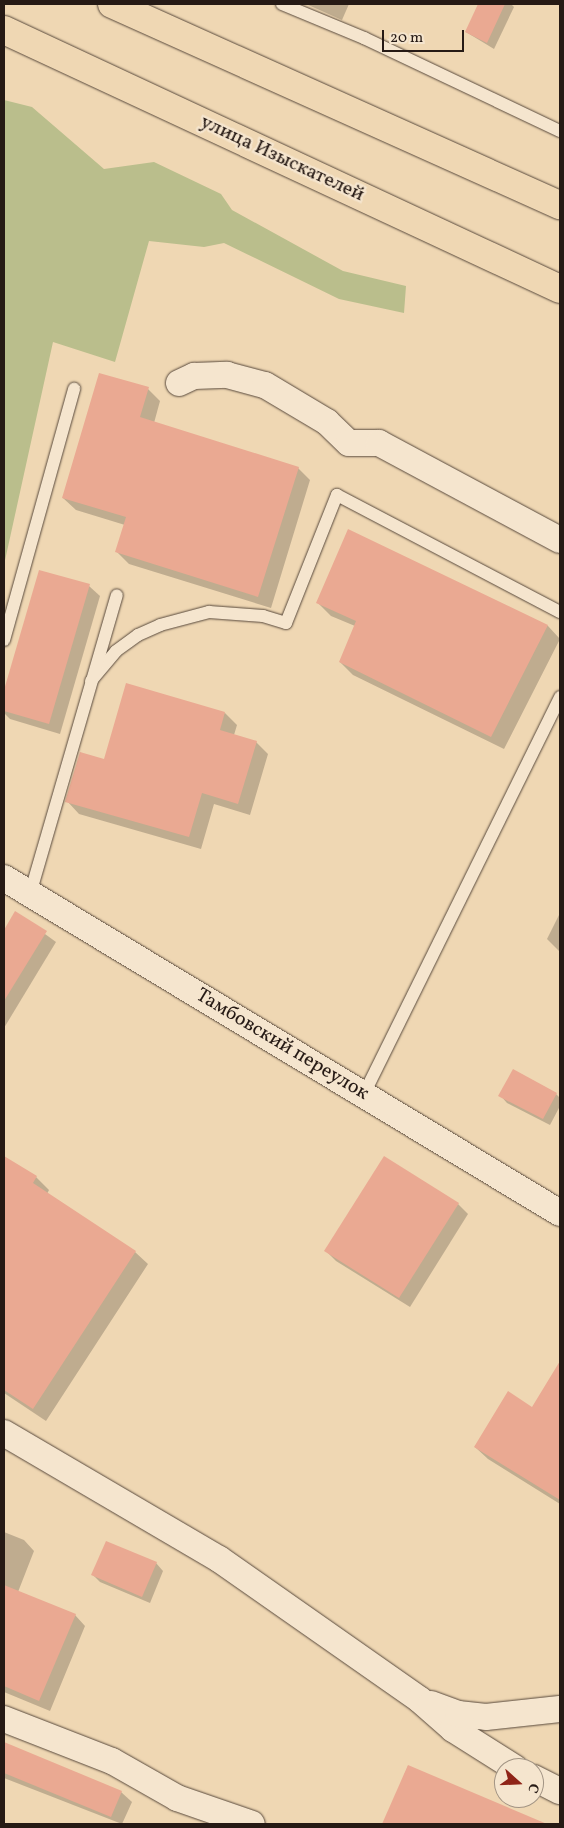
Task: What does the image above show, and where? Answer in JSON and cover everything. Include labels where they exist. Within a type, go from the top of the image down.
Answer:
[{"type":"highway","points":[[112,4],[560,205]]},
{"type":"highway","name":"улица Изыскателей","points":[[4,30],[560,289]]},
{"type":"street","points":[[180,384],[194,376],[227,375],[266,384],[327,422],[349,443],[378,443],[560,540]]},
{"type":"street","name":"Тамбовский переулок","points":[[4,878],[560,1213]]},
{"type":"street","points":[[4,1433],[161,1522],[220,1559],[420,1700],[453,1729],[499,1758]]},
{"type":"street","points":[[420,1700],[458,1714],[486,1717],[560,1709]]},
{"type":"street","points":[[4,1719],[112,1761],[177,1798],[252,1824]]},
{"type":"street","points":[[544,1783],[560,1791]]},
{"type":"lane","points":[[282,4],[364,38],[560,131]]},
{"type":"lane","points":[[4,640],[74,389]]},
{"type":"lane","points":[[91,681],[116,651],[138,635],[160,625],[209,612],[262,616],[286,623],[337,495],[560,612]]},
{"type":"lane","points":[[30,894],[117,595]]},
{"type":"lane","points":[[364,1094],[560,697]]},
{"type":"green space","points":[[4,100],[32,107],[104,169],[154,162],[221,194],[232,210],[343,271],[406,286],[404,313],[339,299],[224,243],[204,247],[149,241],[115,362],[53,342],[4,565]]},
{"type":"building","points":[[478,4],[505,4],[487,43],[465,32]]},
{"type":"building","points":[[99,373],[149,387],[140,417],[299,467],[258,597],[115,552],[126,517],[62,498]]},
{"type":"building","points":[[348,529],[548,625],[491,737],[339,662],[356,621],[316,603]]},
{"type":"building","points":[[39,570],[90,584],[49,724],[4,711],[4,690]]},
{"type":"building","points":[[126,683],[225,712],[220,730],[257,741],[238,804],[202,793],[189,837],[65,802],[80,752],[104,759]]},
{"type":"building","points":[[15,911],[47,931],[4,1001],[4,930]]},
{"type":"building","points":[[513,1069],[557,1093],[543,1119],[498,1096]]},
{"type":"building","points":[[4,1156],[37,1176],[33,1183],[136,1251],[33,1409],[4,1390]]},
{"type":"building","points":[[384,1156],[459,1203],[399,1298],[324,1251]]},
{"type":"building","points":[[560,1361],[560,1500],[474,1447],[508,1391],[532,1407]]},
{"type":"building","points":[[106,1541],[157,1562],[142,1597],[91,1575]]},
{"type":"building","points":[[4,1585],[76,1614],[39,1701],[4,1686]]},
{"type":"building","points":[[4,1742],[122,1791],[111,1817],[4,1773]]},
{"type":"building","points":[[408,1765],[494,1802],[494,1808],[509,1808],[547,1824],[382,1824]]}]
